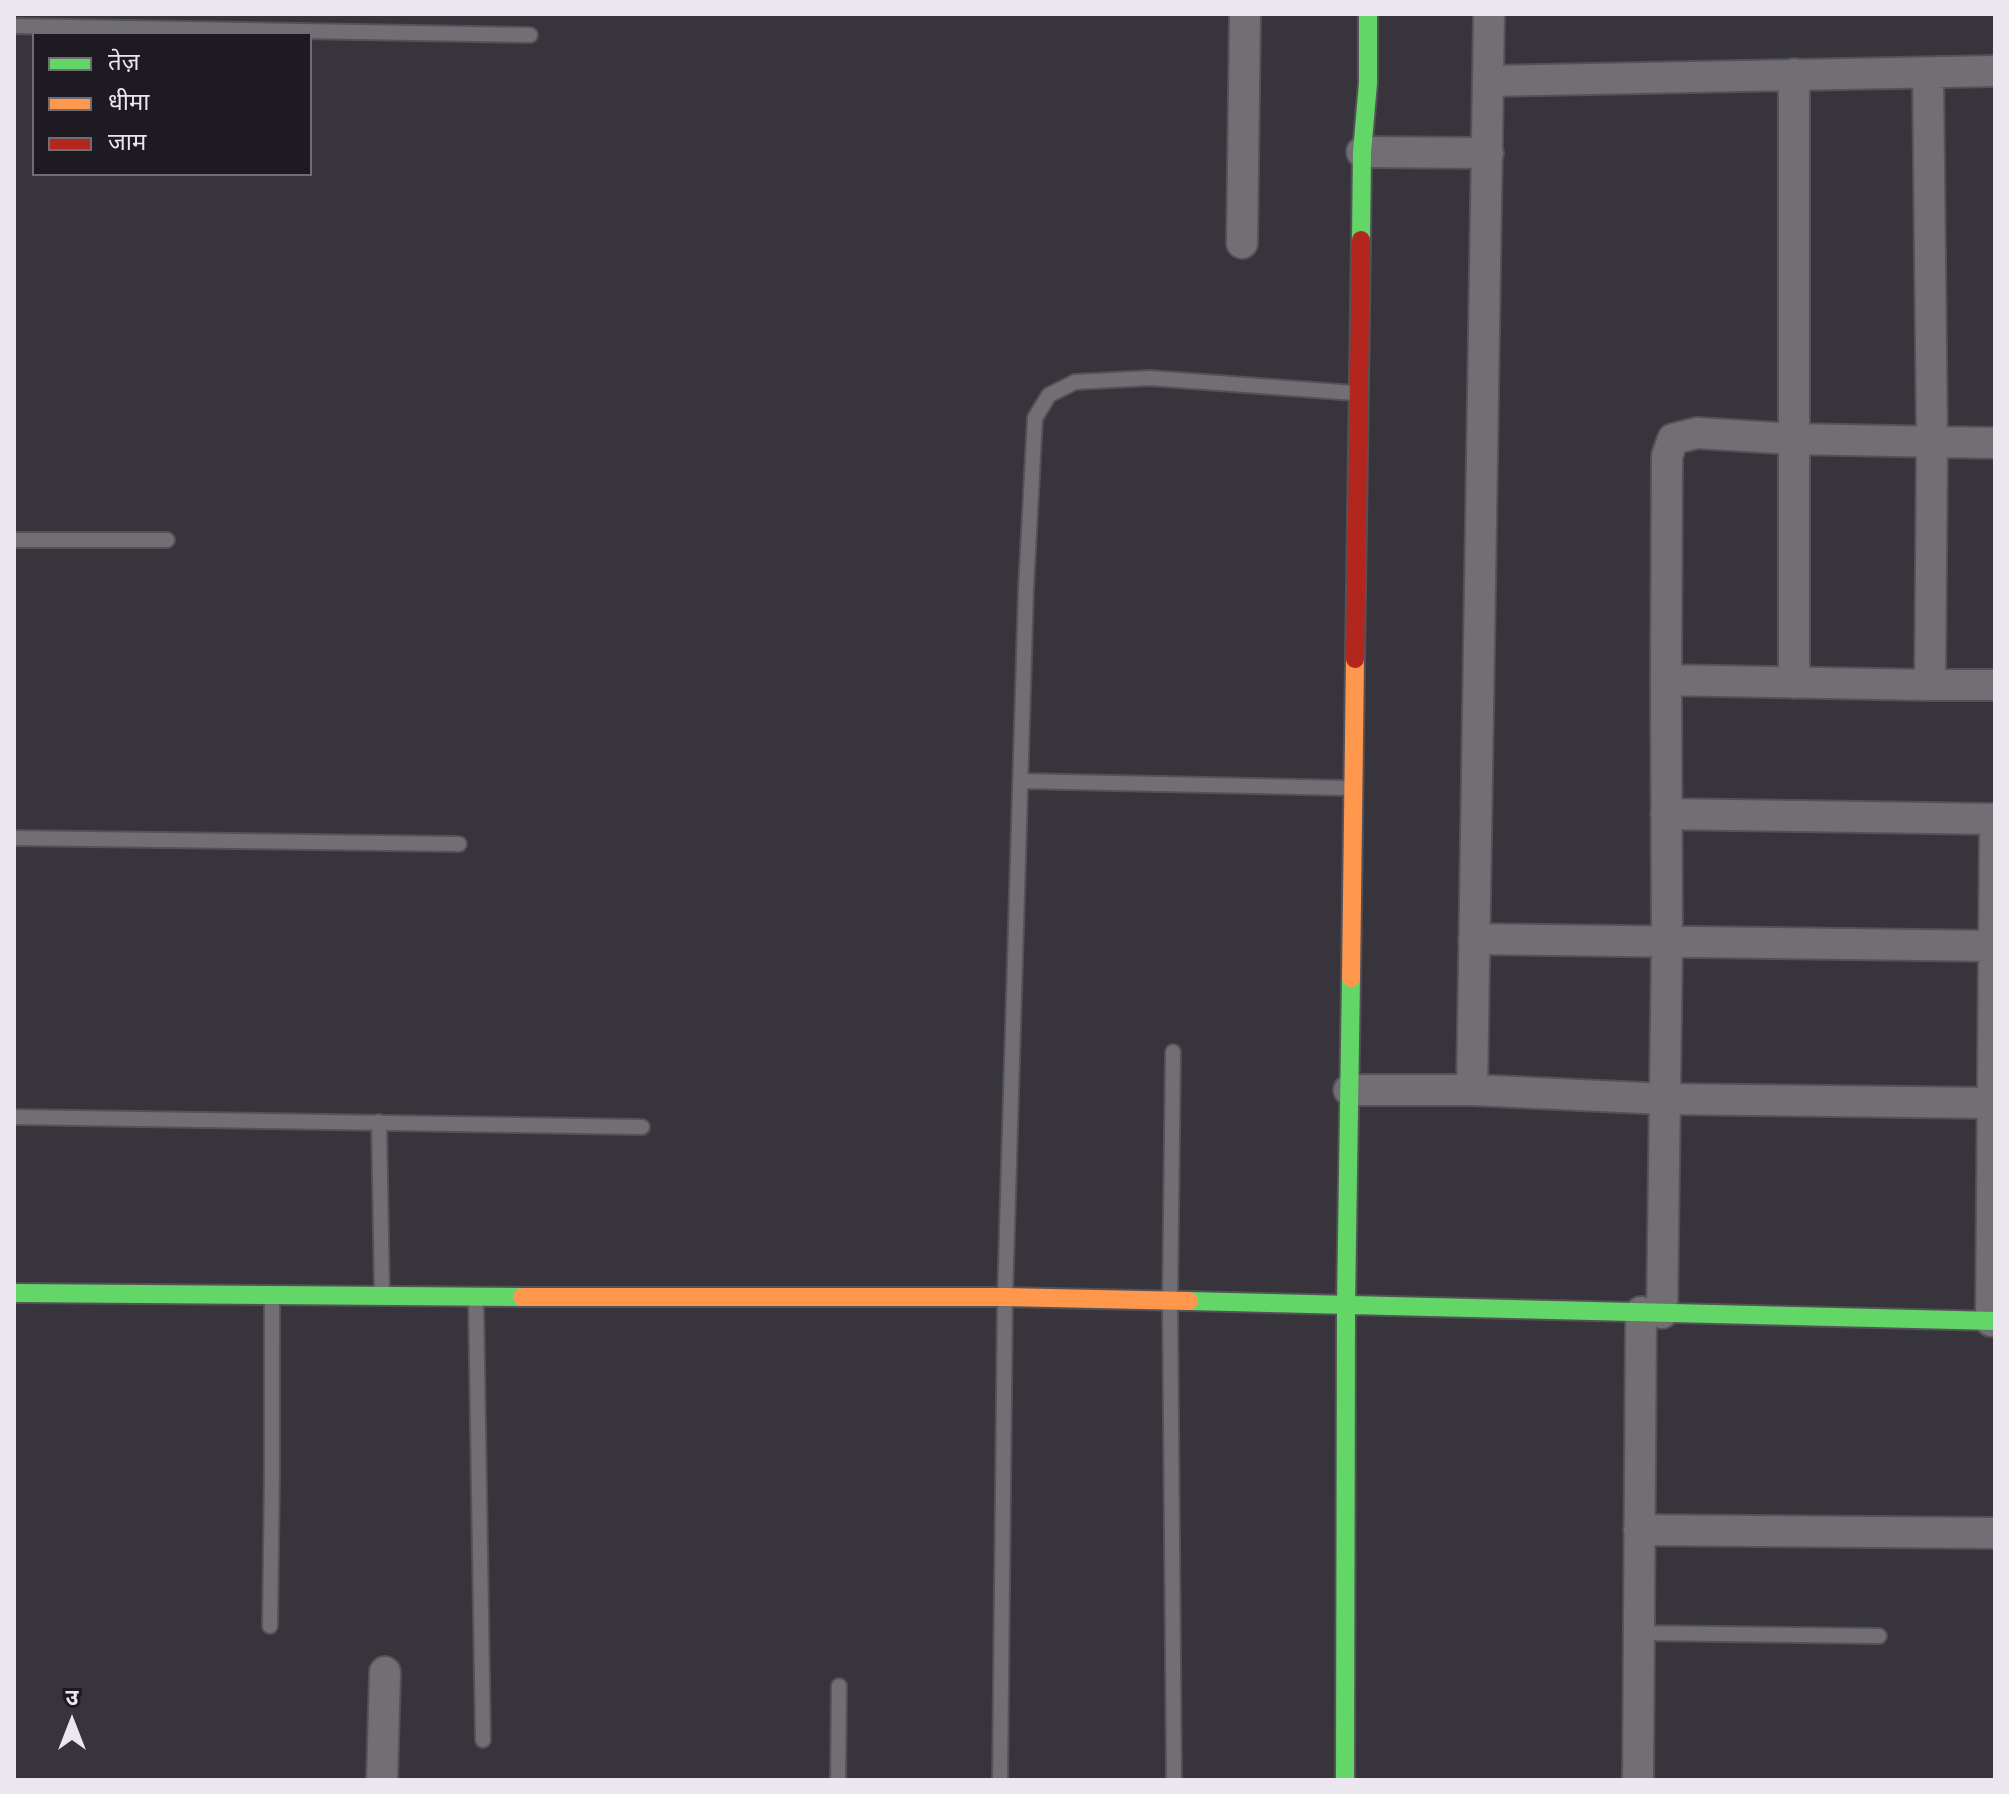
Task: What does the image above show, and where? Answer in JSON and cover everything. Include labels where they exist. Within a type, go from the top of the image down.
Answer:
[{"type":"street","points":[[1242,243],[1245,14]]},
{"type":"street","points":[[1345,1780],[1346,1305],[1362,152],[1368,83],[1368,14]]},
{"type":"street","points":[[1472,1090],[1489,14]]},
{"type":"street","points":[[1489,81],[1995,71]]},
{"type":"street","points":[[1928,73],[1932,442],[1930,685]]},
{"type":"street","points":[[1794,74],[1794,683]]},
{"type":"street","points":[[1362,152],[1488,153]]},
{"type":"street","points":[[1638,1780],[1639,1530],[1665,1099],[1667,456],[1673,439],[1697,433],[1794,439],[1995,443]]},
{"type":"street","points":[[1666,680],[1995,685]]},
{"type":"street","points":[[14,1293],[382,1297],[1005,1297],[1993,1321],[1995,819],[1666,814]]},
{"type":"street","points":[[1474,939],[1994,946]]},
{"type":"street","points":[[1349,1090],[1472,1090],[1665,1099],[1992,1103]]},
{"type":"street","points":[[1639,1530],[1995,1533]]},
{"type":"street","points":[[382,1780],[385,1672]]},
{"type":"lane","points":[[14,26],[530,35]]},
{"type":"lane","points":[[1000,1780],[1005,1297],[1026,588],[1035,418],[1049,395],[1075,382],[1150,378],[1359,394]]},
{"type":"lane","points":[[14,540],[167,540]]},
{"type":"lane","points":[[1020,781],[1353,788]]},
{"type":"lane","points":[[14,838],[459,844]]},
{"type":"lane","points":[[1173,1052],[1170,1300],[1174,1780]]},
{"type":"lane","points":[[14,1117],[642,1127]]},
{"type":"lane","points":[[379,1122],[382,1297]]},
{"type":"lane","points":[[270,1626],[272,1295]]},
{"type":"lane","points":[[476,1296],[483,1740]]},
{"type":"lane","points":[[1639,1633],[1879,1636]]},
{"type":"lane","points":[[838,1780],[839,1686]]},
{"type":"traffic: fast","points":[[1361,240],[1368,14]]},
{"type":"traffic: fast","points":[[1345,1780],[1346,1305],[1351,978]]},
{"type":"traffic: fast","points":[[14,1293],[522,1297]]},
{"type":"traffic: fast","points":[[1189,1301],[1995,1321]]},
{"type":"traffic: slow","points":[[1351,978],[1355,659]]},
{"type":"traffic: slow","points":[[522,1297],[1005,1297],[1189,1301]]},
{"type":"traffic: jam","points":[[1355,659],[1361,240]]}]
